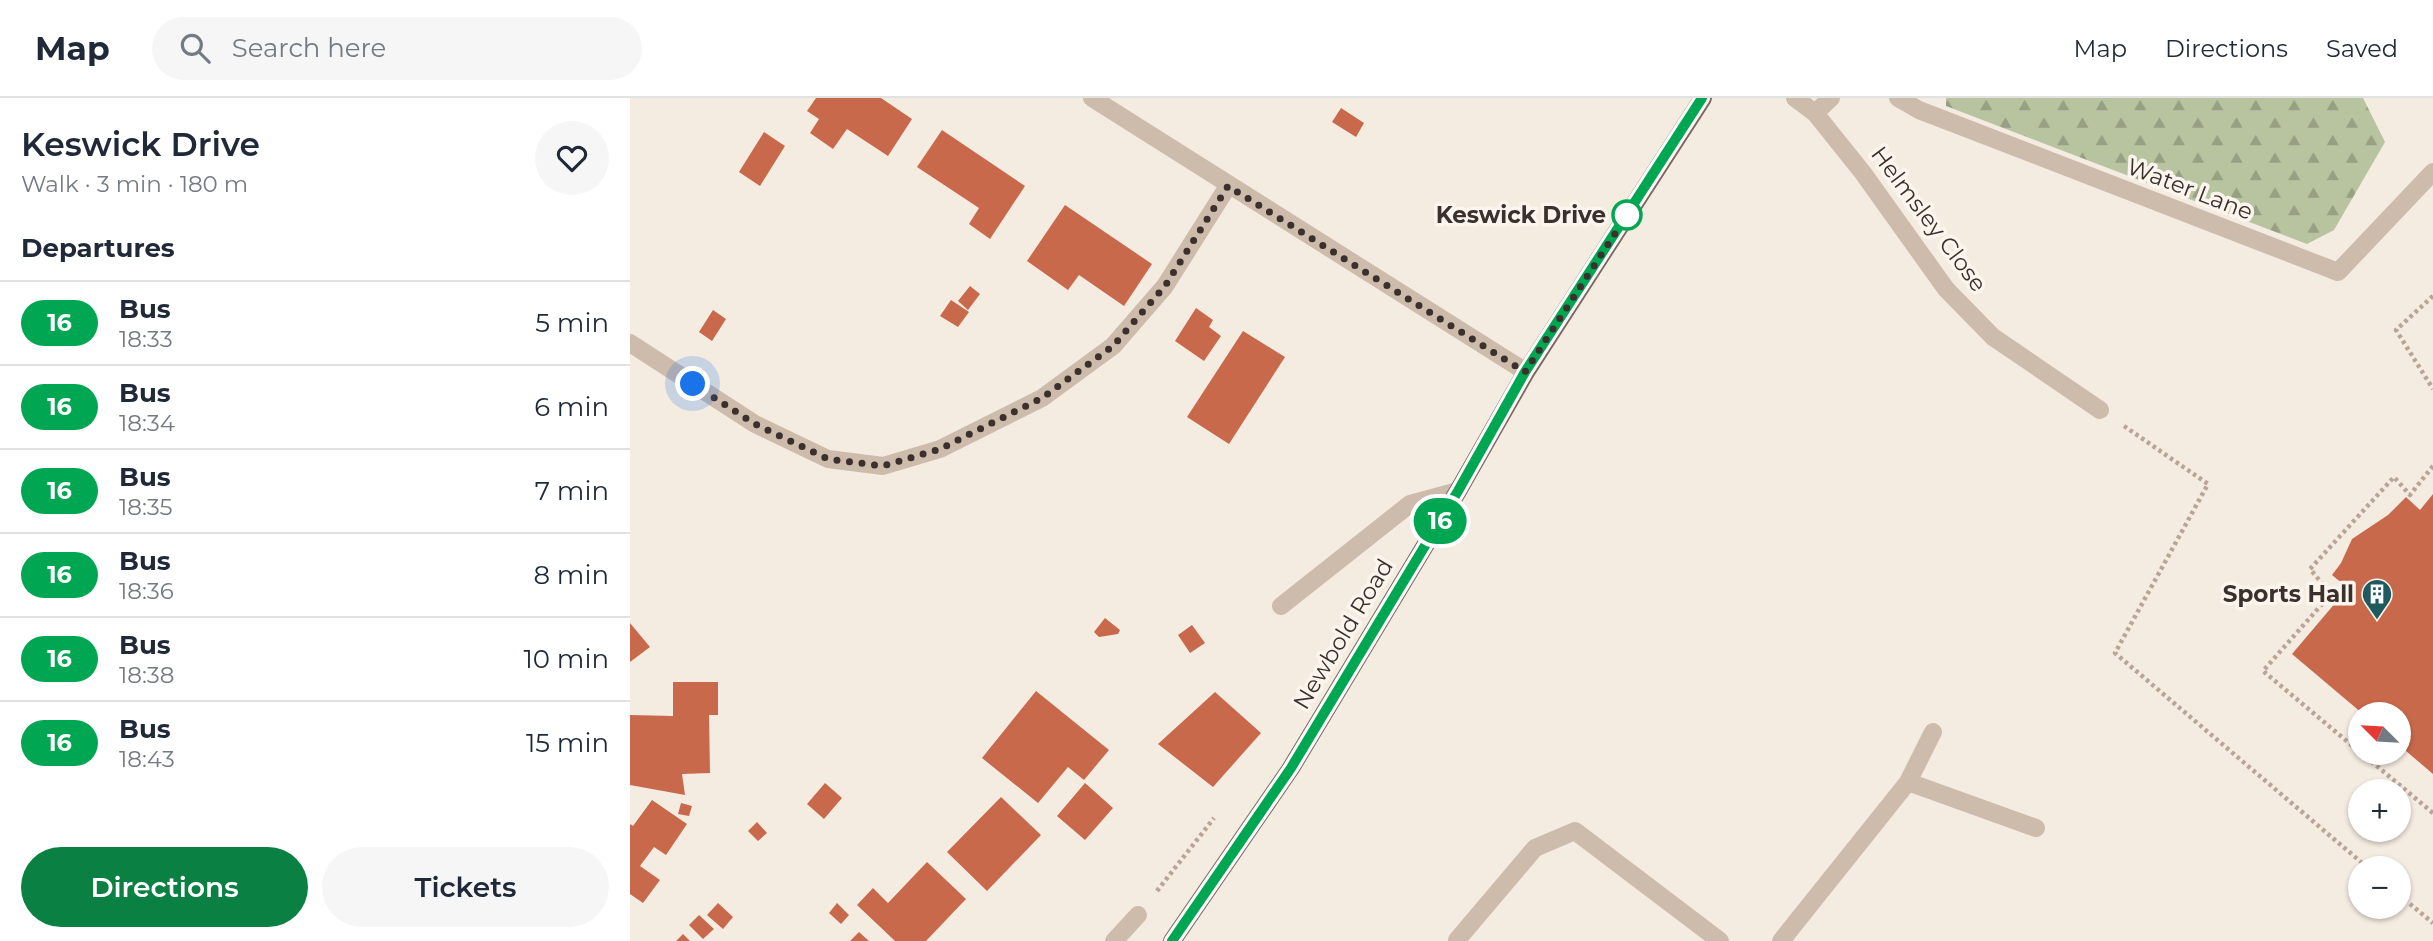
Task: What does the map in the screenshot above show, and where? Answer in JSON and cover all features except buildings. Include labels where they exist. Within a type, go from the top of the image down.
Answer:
[{"type":"main road","name":"Newbold Road","points":[[1172,941],[1291,768],[1458,491],[1525,372],[1703,98]]},
{"type":"street","points":[[1092,98],[1525,372]]},
{"type":"street","name":"Helmsley Close","points":[[1795,98],[1815,113],[1863,173],[1946,289],[1993,337],[2100,410]]},
{"type":"street","points":[[1815,113],[1831,98]]},
{"type":"street","name":"Water Lane","points":[[1898,98],[1919,110],[2338,272],[2433,172]]},
{"type":"street","points":[[630,343],[755,424],[828,459],[883,466],[940,449],[1042,398],[1113,346],[1165,286],[1228,186]]},
{"type":"street","points":[[1281,606],[1410,504],[1458,491]]},
{"type":"street","points":[[1781,941],[1908,782],[1933,732]]},
{"type":"street","points":[[1908,782],[2036,828]]},
{"type":"street","points":[[1457,940],[1535,848],[1574,831],[1720,941]]},
{"type":"street","points":[[1114,941],[1138,915]]},
{"type":"path","points":[[2433,296],[2396,330],[2433,389]]},
{"type":"path","points":[[2100,410],[2208,484],[2115,653],[2354,856]]},
{"type":"path","points":[[2433,466],[2410,495],[2394,477],[2310,569],[2332,594],[2263,671],[2433,813]]},
{"type":"path","points":[[2411,905],[2433,923]]},
{"type":"green space","points":[[1946,98],[2363,98],[2385,142],[2334,230],[2307,244],[1946,106]]},
{"type":"bus line","name":"16","points":[[1172,941],[1291,768],[1458,491],[1525,372],[1702,98]]},
{"type":"place","name":"Keswick Drive","points":[[1627,215]]},
{"type":"place","name":"Sports Hall","points":[[2377,621]]},
{"type":"route","points":[[693,384],[755,424],[828,459],[883,466],[940,449],[1042,398],[1113,346],[1165,286],[1228,186],[1525,372],[1629,212],[1627,215]]}]
